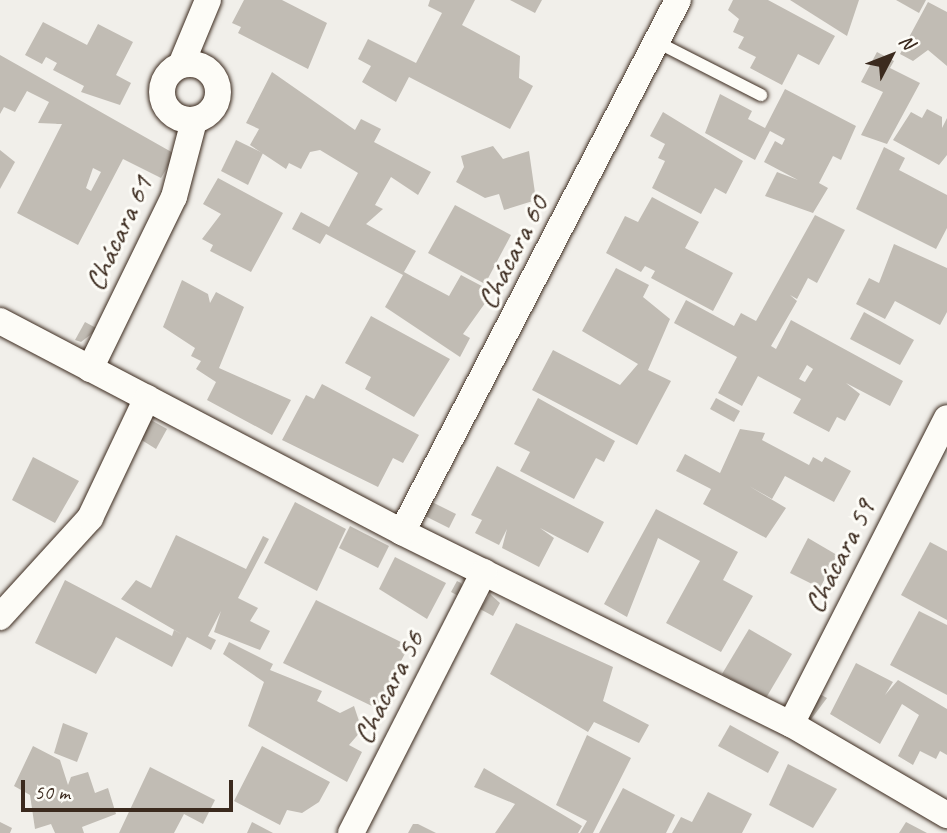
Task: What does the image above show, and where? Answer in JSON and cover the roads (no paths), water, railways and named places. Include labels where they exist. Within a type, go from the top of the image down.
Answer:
[{"type":"street","points":[[194,121],[174,116],[162,99],[165,78],[181,65],[189,33],[208,0]]},
{"type":"street","name":"Chácara 60","points":[[402,532],[678,0]]},
{"type":"street","name":"Chácara 61","points":[[90,369],[174,197],[194,121],[217,102],[216,81],[202,67],[181,65]]},
{"type":"street","points":[[0,321],[402,532],[791,723],[947,815]]},
{"type":"street","points":[[0,617],[90,518],[147,398]]},
{"type":"street","name":"Chácara 59","points":[[791,723],[947,418]]},
{"type":"street","name":"Chácara 56","points":[[351,833],[484,572]]},
{"type":"lane","points":[[657,42],[761,94]]}]
